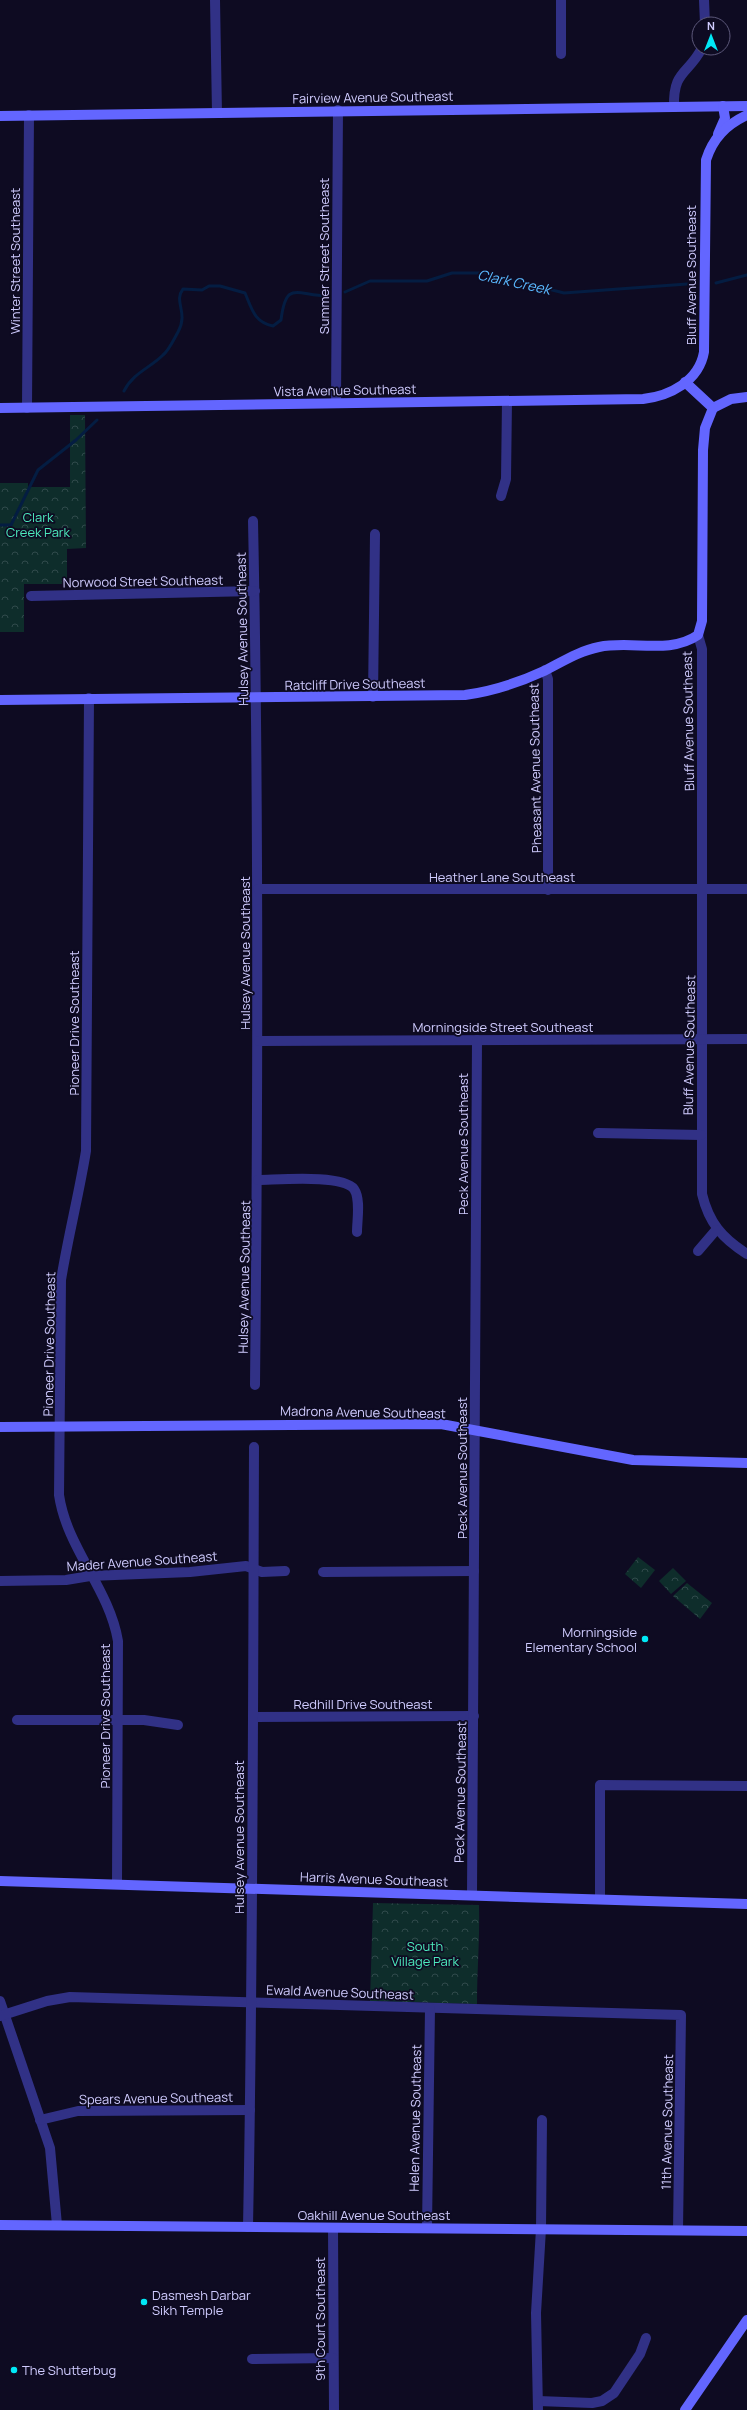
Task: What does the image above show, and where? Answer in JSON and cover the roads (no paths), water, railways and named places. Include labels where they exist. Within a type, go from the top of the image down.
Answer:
[{"type":"main road","points":[[718,134],[725,118],[723,106]]},
{"type":"main road","name":"Fairview Avenue Southeast","points":[[0,116],[338,110],[747,106]]},
{"type":"main road","name":"Bluff Avenue Southeast","points":[[685,382],[693,376],[704,352],[704,180],[706,160],[711,145],[718,134],[747,115]]},
{"type":"main road","points":[[685,382],[713,408],[731,399],[747,397]]},
{"type":"main road","name":"Vista Avenue Southeast","points":[[0,408],[643,399],[669,392],[685,382]]},
{"type":"main road","name":"Bluff Avenue Southeast","points":[[698,635],[703,611],[703,450],[705,428],[713,408]]},
{"type":"main road","name":"Ratcliff Drive Southeast","points":[[0,700],[89,698],[373,697],[482,693],[509,686],[589,649],[615,645],[669,646],[680,644],[698,635]]},
{"type":"main road","name":"Madrona Avenue Southeast","points":[[0,1427],[60,1425],[441,1424],[475,1429],[633,1460],[747,1463]]},
{"type":"main road","name":"Harris Avenue Southeast","points":[[0,1881],[747,1904]]},
{"type":"main road","name":"Oakhill Avenue Southeast","points":[[0,2225],[747,2231]]},
{"type":"main road","points":[[685,2410],[747,2320]]},
{"type":"street","points":[[215,0],[217,113]]},
{"type":"street","points":[[561,0],[561,54]]},
{"type":"street","points":[[704,0],[705,16]]},
{"type":"street","points":[[674,107],[673,92],[677,79],[696,56]]},
{"type":"street","name":"Summer Street Southeast","points":[[336,403],[338,110]]},
{"type":"street","name":"Winter Street Southeast","points":[[26,408],[29,115]]},
{"type":"street","points":[[501,496],[506,479],[507,401]]},
{"type":"street","name":"Hulsey Avenue Southeast","points":[[253,521],[257,698],[259,1041],[255,1385]]},
{"type":"street","points":[[373,697],[376,534]]},
{"type":"street","name":"Norwood Street Southeast","points":[[31,596],[255,592]]},
{"type":"street","name":"Bluff Avenue Southeast","points":[[698,635],[702,649],[702,1194],[705,1207],[716,1230],[747,1254]]},
{"type":"street","name":"Pheasant Avenue Southeast","points":[[545,670],[548,680],[550,808],[548,890]]},
{"type":"street","name":"Pioneer Drive Southeast","points":[[89,698],[86,1151],[78,1200],[66,1246],[61,1280],[59,1496],[61,1512],[67,1530],[90,1576],[105,1599],[116,1629],[118,1641],[117,1884]]},
{"type":"street","name":"Heather Lane Southeast","points":[[258,889],[747,889]]},
{"type":"street","name":"Morningside Street Southeast","points":[[259,1041],[747,1039]]},
{"type":"street","name":"Peck Avenue Southeast","points":[[472,1895],[477,1040]]},
{"type":"street","points":[[598,1133],[702,1135]]},
{"type":"street","points":[[258,1180],[333,1180],[348,1184],[354,1190],[357,1200],[356,1232]]},
{"type":"street","points":[[698,1250],[716,1230]]},
{"type":"street","name":"Hulsey Avenue Southeast","points":[[248,2227],[252,2002],[250,1888],[253,1717],[254,1448]]},
{"type":"street","name":"Mader Avenue Southeast","points":[[0,1580],[66,1580],[90,1576],[190,1572],[227,1567],[253,1568],[262,1572],[285,1571]]},
{"type":"street","points":[[323,1572],[474,1571]]},
{"type":"street","name":"Redhill Drive Southeast","points":[[253,1717],[474,1716]]},
{"type":"street","points":[[17,1720],[118,1720],[178,1724]]},
{"type":"street","points":[[600,1899],[600,1785],[747,1786]]},
{"type":"street","name":"Ewald Avenue Southeast","points":[[2,2015],[47,2001],[70,1997],[681,2015]]},
{"type":"street","points":[[0,2001],[2,2015],[50,2148],[57,2225]]},
{"type":"street","name":"Helen Avenue Southeast","points":[[427,2228],[430,2008]]},
{"type":"street","name":"11th Avenue Southeast","points":[[678,2230],[681,2015]]},
{"type":"street","name":"Spears Avenue Southeast","points":[[40,2120],[78,2111],[250,2110]]},
{"type":"street","points":[[542,2120],[541,2229],[536,2313],[538,2406],[592,2403],[602,2401],[614,2393],[640,2354],[646,2338]]},
{"type":"street","name":"9th Court Southeast","points":[[333,2228],[334,2410]]},
{"type":"street","points":[[252,2359],[333,2358]]},
{"type":"waterway","name":"Clark Creek","points":[[345,292],[370,281],[427,281],[452,273],[485,273],[564,293],[687,284]]},
{"type":"waterway","name":"Clark Creek","points":[[716,283],[747,275]]},
{"type":"waterway","name":"Clark Creek","points":[[124,391],[137,375],[163,355],[178,332],[182,319],[180,294],[183,289],[202,290],[209,286],[220,286],[245,293],[254,314],[262,321],[273,326],[281,320],[283,307],[286,299],[290,295],[300,293],[327,296]]},
{"type":"waterway","name":"Clark Creek","points":[[0,525],[11,525],[38,470],[76,440],[97,420]]},
{"type":"place","name":"Morningside Elementary School","points":[[645,1639]]},
{"type":"place","name":"Dasmesh Darbar Sikh Temple","points":[[144,2302]]},
{"type":"place","name":"The Shutterbug","points":[[14,2370]]},
{"type":"park label","name":"Clark Creek Park","points":[[38,524]]},
{"type":"park label","name":"South Village Park","points":[[425,1954]]}]
